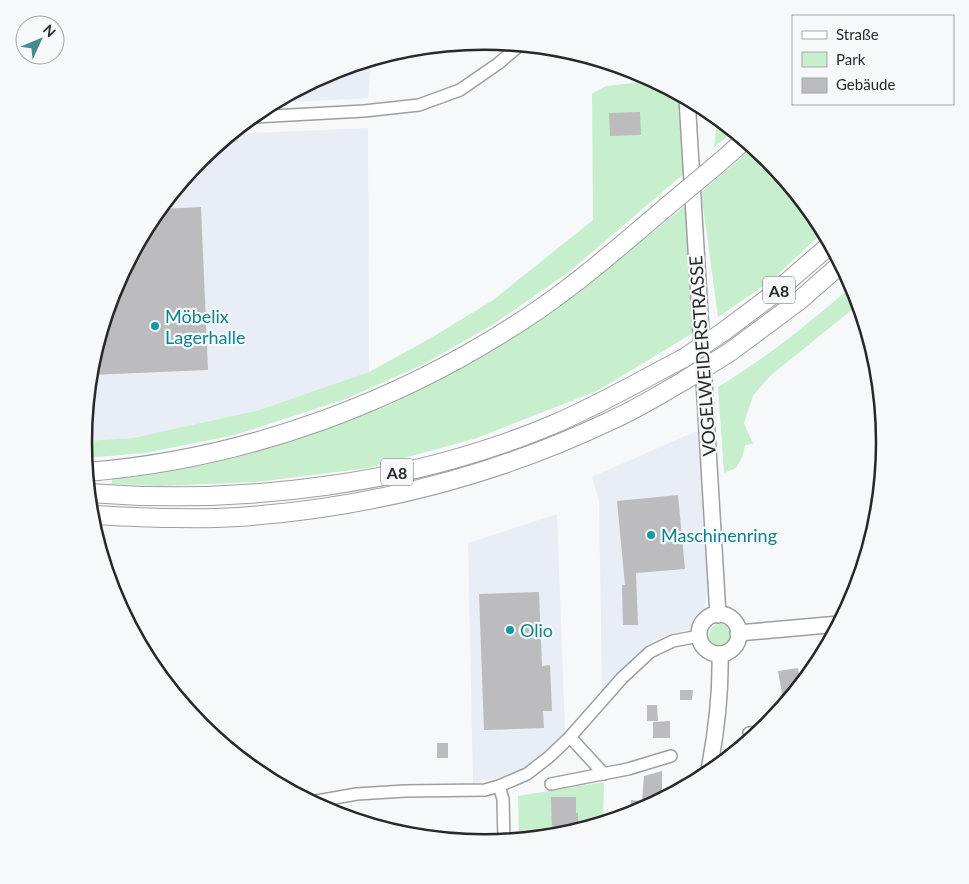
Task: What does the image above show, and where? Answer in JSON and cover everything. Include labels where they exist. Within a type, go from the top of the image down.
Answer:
[{"type":"highway","points":[[93,471],[131,468],[263,440],[330,418],[409,385],[475,349],[538,310],[596,267],[740,145]]},
{"type":"highway","name":"A8","points":[[96,494],[194,497],[264,493],[358,481],[432,464],[500,444],[552,425],[684,358],[771,296],[825,249]]},
{"type":"highway","name":"A8","points":[[100,515],[163,518],[237,517],[320,508],[412,492],[469,477],[557,445],[614,420],[685,380],[730,352],[800,300],[836,269]]},
{"type":"main road","name":"VOGELWEIDERSTRASSE","points":[[688,107],[718,615]]},
{"type":"main road","points":[[718,615],[730,618],[737,627],[738,633],[738,640],[731,650],[720,654],[708,651],[699,636],[704,621],[718,615]]},
{"type":"main road","points":[[738,633],[831,625]]},
{"type":"main road","points":[[710,762],[717,722],[720,654]]},
{"type":"street","points":[[267,116],[364,112],[419,105],[460,90],[498,64],[513,51]]},
{"type":"street","points":[[324,800],[357,794],[405,790],[485,790],[527,774],[570,737],[622,678],[650,652],[673,641],[699,636]]},
{"type":"street","points":[[570,737],[604,774]]},
{"type":"street","points":[[551,784],[628,769],[671,756]]},
{"type":"street","points":[[499,786],[503,800],[504,833]]},
{"type":"shaded area","points":[[370,67],[368,98],[291,102],[311,90]]},
{"type":"shaded area","points":[[368,128],[369,372],[259,410],[133,438],[92,441],[93,416],[100,366],[113,316],[133,269],[145,246],[174,203],[207,165],[243,134]]},
{"type":"shaded area","points":[[699,430],[708,592],[702,616],[691,628],[655,640],[636,653],[602,690],[599,501],[592,477]]},
{"type":"shaded area","points":[[557,514],[565,732],[541,757],[511,775],[473,783],[468,543]]},
{"type":"green space","points":[[639,82],[682,103],[686,172],[570,271],[494,324],[422,365],[346,399],[235,435],[145,453],[93,457],[92,441],[133,438],[259,410],[369,372],[431,338],[493,300],[593,220],[592,94],[606,86]]},
{"type":"green space","points":[[717,127],[728,135],[714,147]]},
{"type":"green space","points":[[748,152],[795,203],[818,237],[771,281],[718,317],[701,192]]},
{"type":"green space","points":[[685,206],[693,333],[597,391],[477,438],[368,468],[257,482],[162,486],[112,484],[112,478],[208,463],[290,442],[390,405],[486,355],[553,312]]},
{"type":"green space","points":[[846,291],[853,309],[770,376],[753,396],[744,423],[753,444],[745,445],[743,455],[736,468],[724,473],[718,387],[788,339]]},
{"type":"green space","points":[[720,624],[728,627],[731,635],[728,643],[720,646],[712,643],[709,635],[712,627]]},
{"type":"green space","points":[[604,782],[603,816],[536,831],[519,832],[518,796]]},
{"type":"building","points":[[640,112],[641,135],[610,136],[609,113]]},
{"type":"building","name":"Möbelix Lagerhalle","points":[[201,207],[208,370],[99,375],[113,316],[122,292],[145,246],[170,209]]},
{"type":"building","name":"Maschinenring","points":[[678,495],[685,569],[636,573],[638,625],[623,625],[622,585],[625,585],[617,501]]},
{"type":"building","name":"Olio","points":[[539,592],[542,666],[550,665],[552,711],[543,711],[544,728],[484,730],[479,594]]},
{"type":"building","points":[[798,668],[799,675],[782,696],[778,671]]},
{"type":"building","points":[[680,690],[693,690],[692,700],[680,700]]},
{"type":"building","points":[[647,705],[657,705],[658,721],[647,721]]},
{"type":"building","points":[[670,721],[670,738],[653,738],[653,722]]},
{"type":"building","points":[[437,743],[448,743],[448,758],[437,758]]},
{"type":"building","points":[[662,771],[662,792],[642,801],[644,776]]},
{"type":"building","points":[[551,797],[576,797],[578,823],[552,828]]},
{"type":"building","points":[[631,800],[642,801],[631,806]]},
{"type":"place","name":"Möbelix Lagerhalle","points":[[155,326]]},
{"type":"place","name":"Maschinenring","points":[[651,535]]},
{"type":"place","name":"Olio","points":[[510,630]]}]
